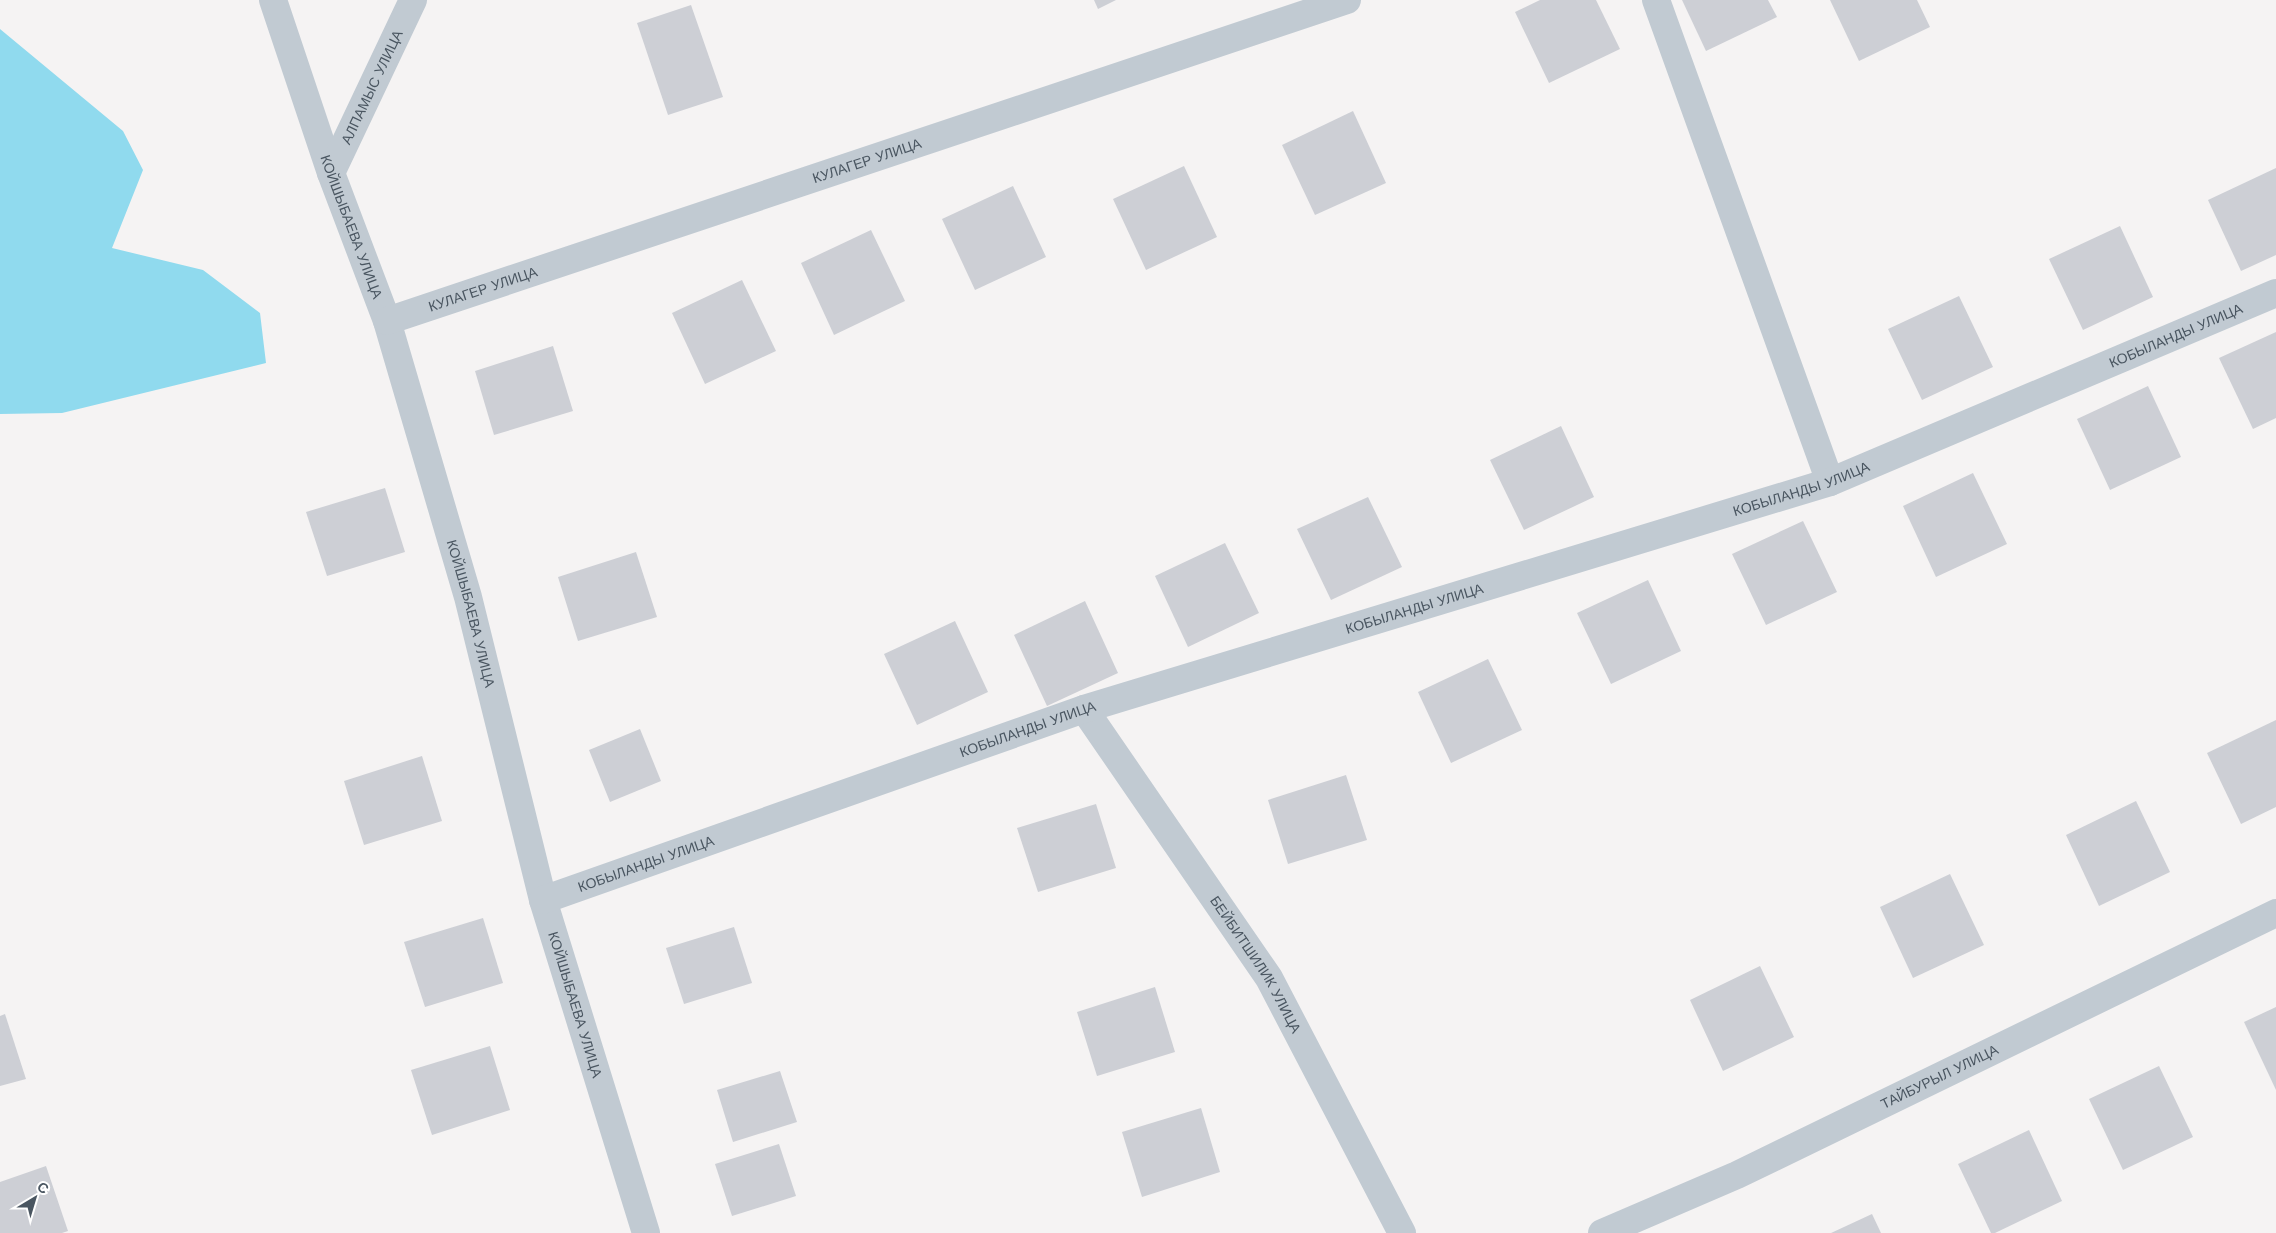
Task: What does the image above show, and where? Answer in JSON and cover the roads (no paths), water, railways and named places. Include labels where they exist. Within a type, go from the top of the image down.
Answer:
[{"type":"street","name":"КОЙШЫБАЕВА УЛИЦА","points":[[273,0],[331,173],[387,321],[468,598],[543,900],[646,1233]]},
{"type":"street","name":"АЛПАМЫС УЛИЦА","points":[[331,173],[413,0]]},
{"type":"street","name":"КУЛАГЕР УЛИЦА","points":[[387,321],[1346,0]]},
{"type":"street","points":[[1656,0],[1830,482]]},
{"type":"street","name":"КОБЫЛАНДЫ УЛИЦА","points":[[543,900],[1084,709],[1830,482],[2276,293]]},
{"type":"street","name":"БЕЙБИТШИЛИК УЛИЦА","points":[[1084,709],[1269,978],[1402,1233]]},
{"type":"street","name":"ТАЙБУРЫЛ УЛИЦА","points":[[1602,1233],[1737,1175],[2276,913]]},
{"type":"water","points":[[0,29],[123,131],[143,170],[112,248],[203,270],[260,313],[266,363],[62,413],[0,414]]}]
